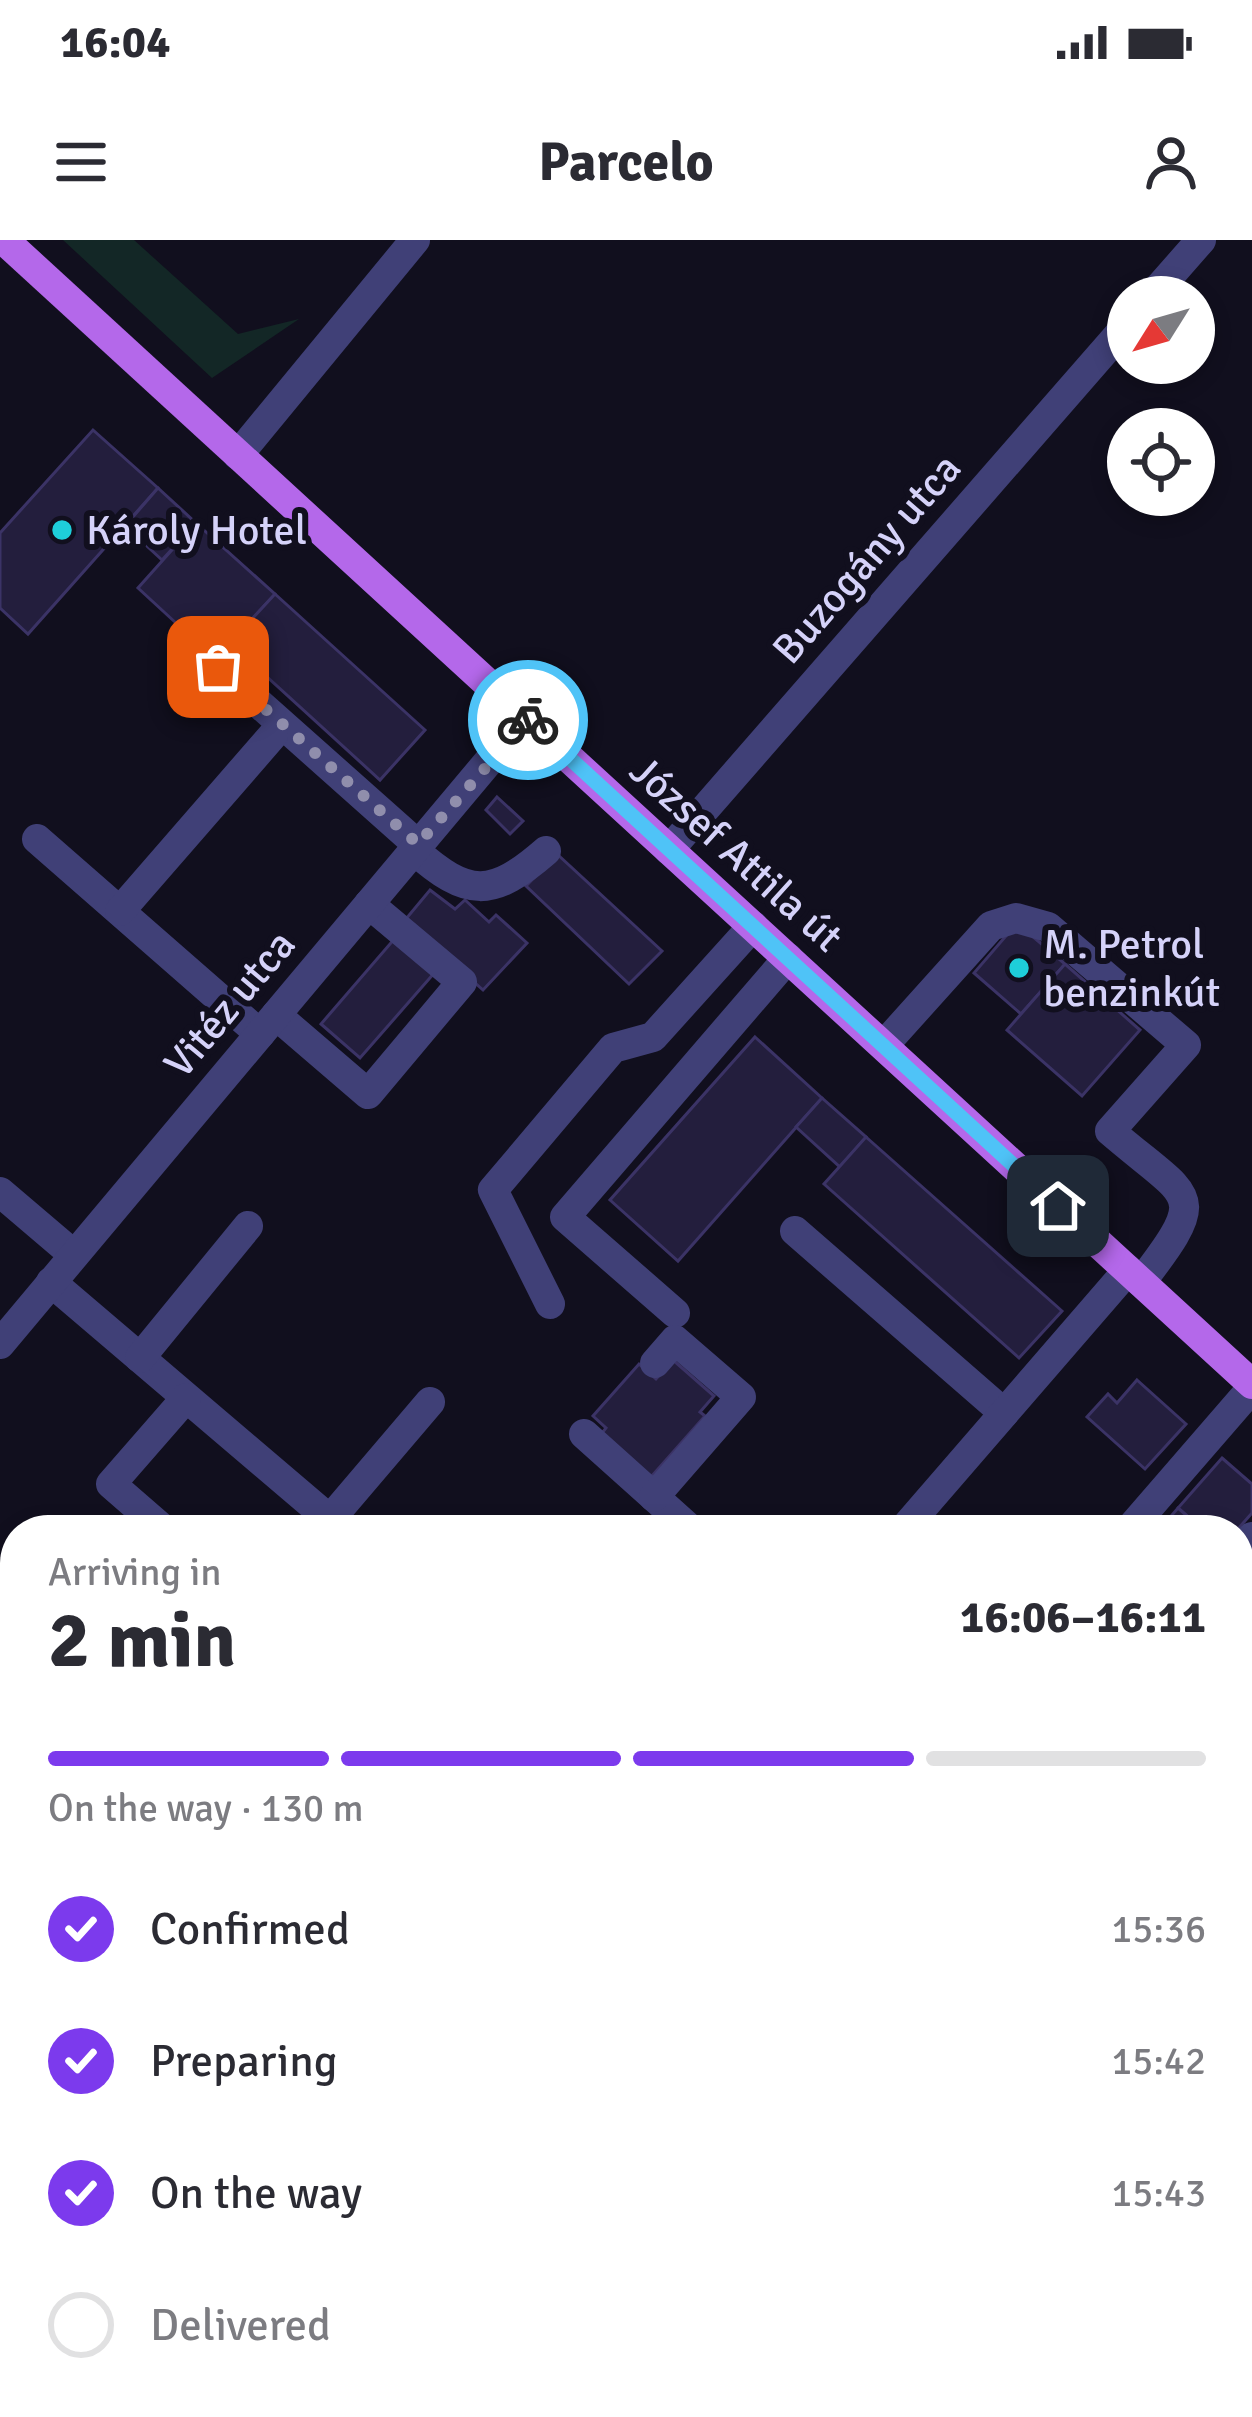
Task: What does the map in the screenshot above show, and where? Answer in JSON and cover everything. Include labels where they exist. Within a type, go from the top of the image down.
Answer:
[{"type":"main road","name":"József Attila út","points":[[4,240],[1252,1386]]},
{"type":"street","points":[[238,455],[416,240]]},
{"type":"street","points":[[1169,276],[1201,240]]},
{"type":"street","name":"Buzogány utca","points":[[669,850],[1107,348]]},
{"type":"street","points":[[218,667],[456,882],[484,887],[506,883],[546,851]]},
{"type":"street","name":"Vitéz utca","points":[[0,1343],[525,718]]},
{"type":"street","points":[[120,911],[273,736]]},
{"type":"street","points":[[38,839],[120,911],[368,1094],[462,982],[369,904]]},
{"type":"street","points":[[884,1045],[992,926],[1016,918],[1048,927],[1186,1045],[1111,1131],[1181,1192],[1188,1210],[1183,1228],[1004,1412],[916,1515]]},
{"type":"street","points":[[550,1304],[493,1190],[613,1048],[653,1037],[753,926]]},
{"type":"street","points":[[675,1313],[565,1217],[788,958]]},
{"type":"street","points":[[0,1192],[74,1255]]},
{"type":"street","points":[[140,1358],[248,1226]]},
{"type":"street","points":[[795,1231],[1004,1412]]},
{"type":"street","points":[[51,1282],[318,1515]]},
{"type":"street","points":[[654,1497],[740,1397],[675,1340],[655,1363]]},
{"type":"street","points":[[1142,1515],[1252,1386]]},
{"type":"street","points":[[147,1515],[111,1484],[186,1398]]},
{"type":"street","points":[[341,1515],[430,1402]]},
{"type":"street","points":[[584,1434],[674,1515]]},
{"type":"green space","points":[[63,240],[134,240],[238,334],[299,319],[212,378]]},
{"type":"building","name":"Károly Hotel","points":[[93,430],[158,488],[28,634],[0,608],[0,533]]},
{"type":"building","points":[[158,488],[196,523],[162,560],[125,526]]},
{"type":"building","points":[[196,523],[275,594],[215,659],[138,588]]},
{"type":"building","points":[[275,594],[425,730],[380,780],[230,643]]},
{"type":"building","points":[[497,797],[523,821],[510,834],[486,810]]},
{"type":"building","points":[[557,854],[662,951],[629,984],[526,886]]},
{"type":"building","points":[[430,890],[455,909],[465,900],[489,922],[496,915],[527,943],[483,990],[405,920]]},
{"type":"building","name":"M. Petrol benzinkút","points":[[1017,923],[1065,964],[1021,1014],[974,973]]},
{"type":"building","points":[[396,937],[436,971],[360,1058],[321,1024]]},
{"type":"building","points":[[1065,964],[1140,1030],[1082,1096],[1007,1030]]},
{"type":"building","points":[[755,1037],[822,1098],[678,1261],[610,1200]]},
{"type":"building","points":[[822,1098],[866,1137],[840,1167],[796,1127]]},
{"type":"building","points":[[866,1137],[1062,1311],[1019,1358],[824,1184]]},
{"type":"building","points":[[673,1360],[714,1396],[700,1412],[705,1416],[651,1477],[602,1433],[606,1428],[593,1416],[639,1364],[656,1379]]},
{"type":"building","points":[[1137,1380],[1186,1424],[1145,1469],[1087,1417],[1108,1394],[1117,1403]]},
{"type":"building","points":[[1222,1458],[1252,1484],[1250,1515],[1186,1515],[1178,1508]]},
{"type":"way so far","points":[[218,667],[418,844],[528,720]]},
{"type":"place","name":"Károly Hotel","points":[[62,530]]},
{"type":"place","name":"M. Petrol benzinkút","points":[[1019,968]]},
{"type":"route","points":[[528,720],[1058,1206]]}]
